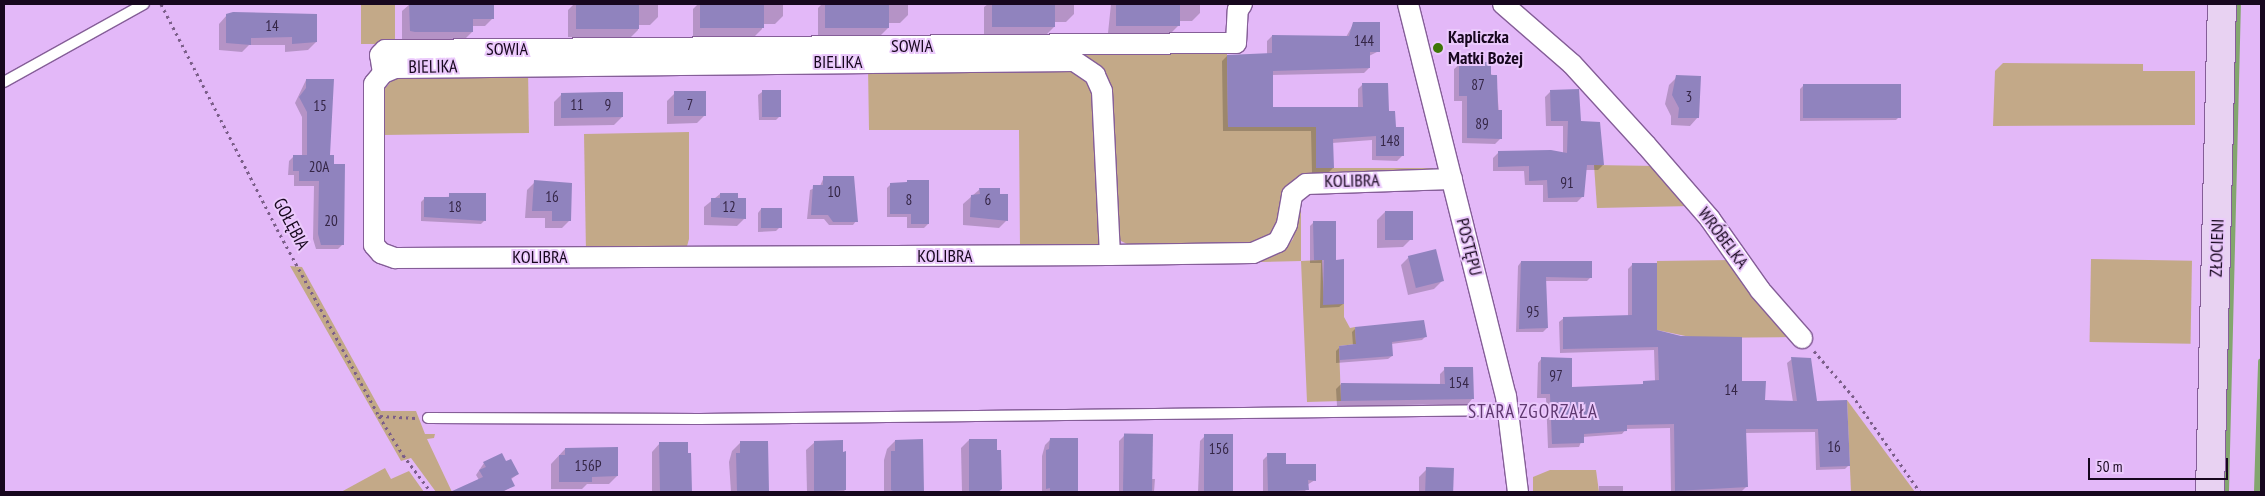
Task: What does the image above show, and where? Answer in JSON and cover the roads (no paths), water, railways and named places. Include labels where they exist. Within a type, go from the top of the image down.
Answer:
[{"type":"street","name":"SOWIA","points":[[391,63],[1236,44],[1238,10],[1242,4]]},
{"type":"street","name":"POSTĘPU","points":[[1408,4],[1508,410],[1518,492]]},
{"type":"street","name":"WRÓBELKA","points":[[1503,4],[1572,64],[1646,145],[1710,219],[1760,290],[1802,338]]},
{"type":"street","name":"ZŁOCIENI","points":[[2210,492],[2222,4]]},
{"type":"street","name":"BIELIKA","points":[[391,63],[1074,61],[1095,75],[1102,91],[1110,255]]},
{"type":"street","name":"KOLIBRA","points":[[391,63],[374,84],[374,245],[381,253],[395,258],[1253,253],[1278,242],[1287,224],[1292,195],[1300,186],[1312,182],[1452,179]]},
{"type":"lane","points":[[4,82],[144,4]]},
{"type":"lane","points":[[428,418],[700,419],[1508,410]]},
{"type":"waterway","points":[[2226,492],[2238,4]]},
{"type":"waterway","points":[[2257,492],[2261,362]]},
{"type":"place","name":"Kapliczka Matki Bożej","points":[[1438,48]]},
{"type":"district","name":"STARA ZGORZAŁA","points":[[1533,412]]}]
